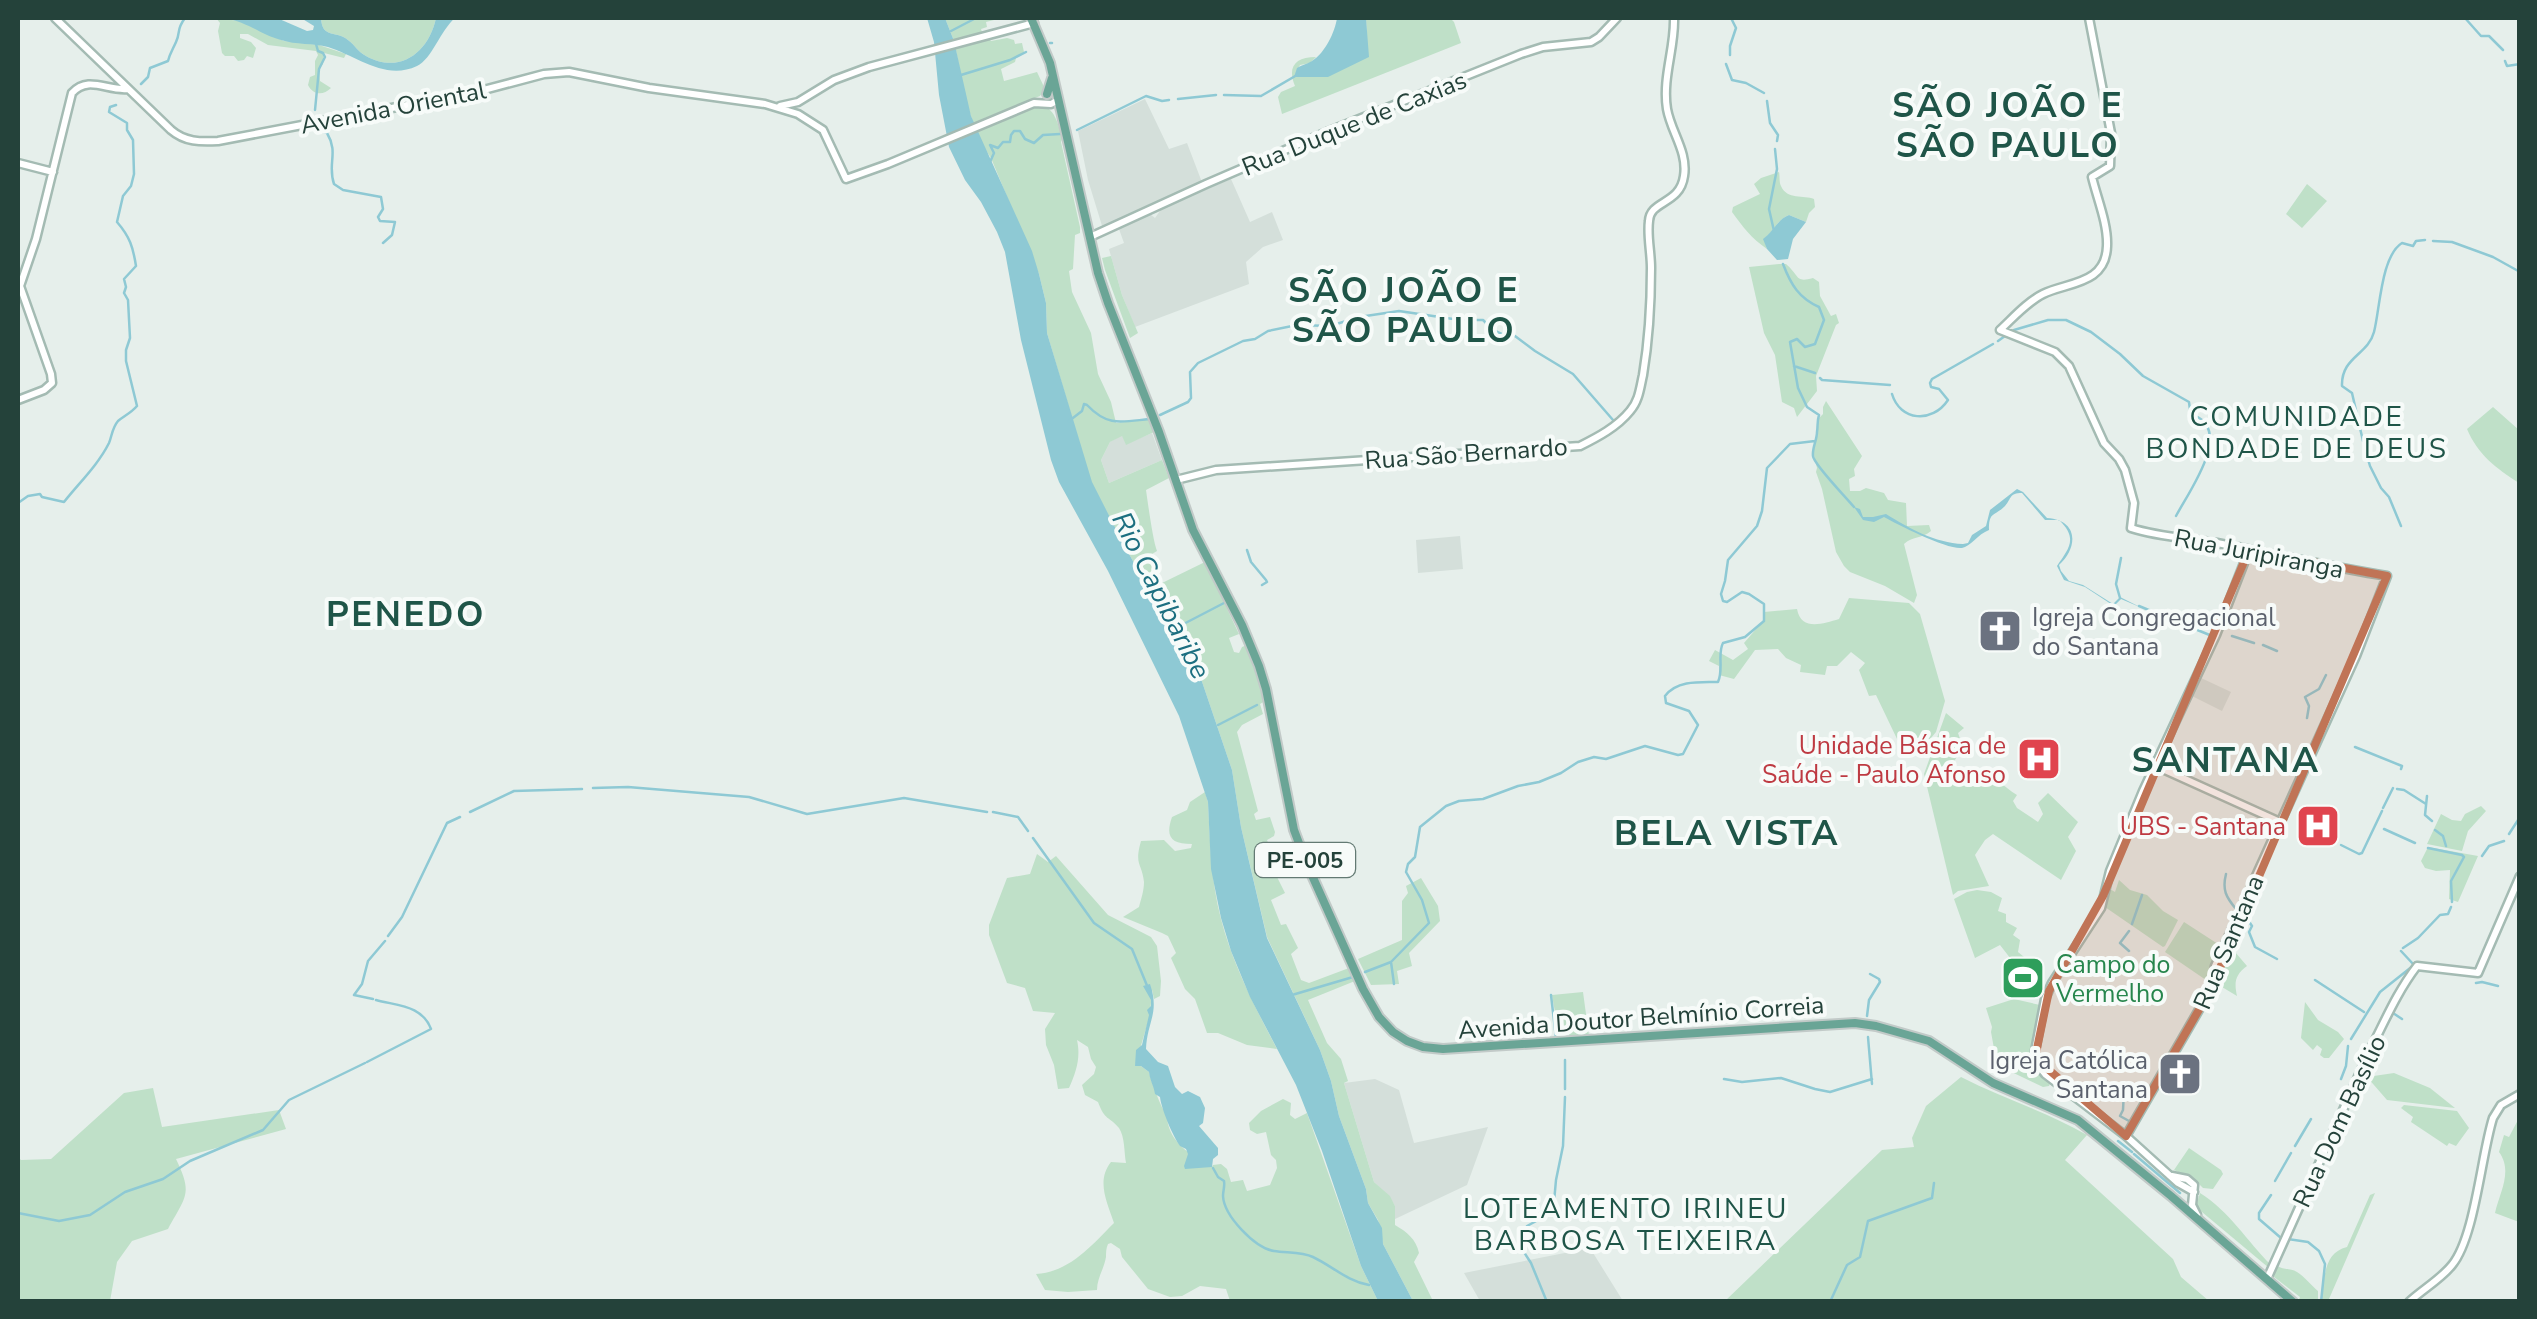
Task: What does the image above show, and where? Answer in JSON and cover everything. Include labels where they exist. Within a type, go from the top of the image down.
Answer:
[{"type":"main road","points":[[1033,20],[1052,74],[1053,98]]},
{"type":"main road","name":"Avenida Doutor Belmínio Correia","points":[[1053,98],[1062,116],[1108,303],[1193,530],[1263,677],[1294,830],[1368,1000],[1393,1032],[1423,1047],[1459,1050],[1855,1023],[1876,1026],[1922,1038],[1993,1084],[2078,1120],[2179,1201]]},
{"type":"main road","name":"PE-005","points":[[2179,1201],[2293,1302]]},
{"type":"street","name":"Avenida Oriental","points":[[56,18],[178,136],[196,141],[392,108],[569,72],[777,107],[798,102],[841,77],[1033,20]]},
{"type":"street","name":"Rua Duque de Caxias","points":[[1090,237],[1313,138],[1521,54],[1544,47],[1591,42],[1616,18]]},
{"type":"street","name":"Rua São Bernardo","points":[[1176,480],[1216,470],[1580,446],[1628,414],[1638,396],[1648,352],[1649,217],[1652,210],[1678,192],[1685,169],[1666,107],[1674,18]]},
{"type":"street","name":"Rua Juripiranga","points":[[2089,18],[2111,133],[2110,166],[2092,176],[2107,248],[2088,279],[2042,295],[2000,330],[2055,352],[2069,366],[2104,443],[2125,470],[2134,503],[2131,528],[2387,576]]},
{"type":"street","points":[[18,400],[52,383],[20,286],[75,88],[92,84],[127,89]]},
{"type":"street","points":[[777,107],[798,114],[823,130],[846,179],[1053,98]]},
{"type":"street","points":[[798,102],[798,114]]},
{"type":"street","points":[[18,162],[53,172]]},
{"type":"street","points":[[2203,1223],[2193,1208],[2192,1190],[2186,1178],[2170,1176],[2040,1069],[2035,1042],[2048,991],[2101,908],[2110,871],[2216,635],[2249,550]]},
{"type":"street","name":"Rua Santana","points":[[2126,1136],[2212,987],[2215,966],[2357,654],[2387,576]]},
{"type":"street","points":[[2156,766],[2280,822]]},
{"type":"street","name":"Rua Dom Basílio","points":[[2266,1278],[2396,995],[2417,966],[2478,974],[2520,876]]},
{"type":"street","points":[[2410,1302],[2443,1274],[2459,1254],[2493,1118],[2501,1105],[2520,1094]]},
{"type":"street","points":[[2192,1190],[2179,1201],[2186,1205],[2192,1202]]},
{"type":"highlighted area","points":[[2249,550],[2387,576],[2211,989],[2126,1136],[2035,1058],[2049,991],[2103,896]]},
{"type":"shaded area","points":[[1145,99],[1169,149],[1187,143],[1203,185],[1103,229],[1078,131]]},
{"type":"shaded area","points":[[1231,179],[1250,222],[1272,212],[1283,240],[1263,247],[1246,262],[1249,284],[1135,327],[1109,249],[1124,243],[1119,229],[1150,214],[1155,218],[1162,208]]},
{"type":"shaded area","points":[[1152,433],[1162,460],[1109,483],[1101,460],[1110,442],[1122,435],[1126,444]]},
{"type":"shaded area","points":[[1460,536],[1463,569],[1418,573],[1416,540]]},
{"type":"shaded area","points":[[2199,677],[2231,692],[2222,711],[2190,695]]},
{"type":"shaded area","points":[[1375,1079],[1399,1090],[1414,1143],[1488,1127],[1467,1185],[1395,1219],[1395,1206],[1374,1182],[1344,1083]]},
{"type":"shaded area","points":[[1590,1248],[1623,1301],[1480,1301],[1464,1273]]},
{"type":"green space","points":[[216,18],[240,21],[284,41],[319,45],[346,54],[344,58],[324,53],[320,81],[331,88],[315,92],[308,85],[315,75],[316,51],[268,45],[240,34],[240,38],[256,48],[253,58],[247,56],[238,61],[222,53],[220,23]]},
{"type":"green space","points":[[321,18],[436,18],[420,50],[390,63],[366,56],[343,37],[327,32]]},
{"type":"green space","points":[[945,18],[994,20],[986,22],[987,27],[978,35],[954,41]]},
{"type":"green space","points":[[1366,18],[1450,18],[1461,43],[1282,114],[1278,97],[1295,86],[1292,73],[1295,64],[1316,57],[1300,65],[1295,76],[1367,39]]},
{"type":"green space","points":[[988,38],[1022,43],[1024,52],[1001,69],[1004,81],[1037,72],[1045,89],[1040,96],[985,118],[988,126],[1038,104],[1055,117],[1080,227],[1080,233],[1075,235],[1073,269],[1069,271],[1072,292],[1091,333],[1098,374],[1116,423],[1149,419],[1154,432],[1126,445],[1122,436],[1110,442],[1101,460],[1109,483],[1162,460],[1169,478],[1146,490],[1157,551],[1147,557],[1162,583],[1205,562],[1239,634],[1229,638],[1234,652],[1239,653],[1247,645],[1259,669],[1265,701],[1260,704],[1263,714],[1237,732],[1258,811],[1254,814],[1256,820],[1270,817],[1275,832],[1267,840],[1274,858],[1260,869],[1263,877],[1275,873],[1285,893],[1271,900],[1281,925],[1286,924],[1298,948],[1291,954],[1301,980],[1309,983],[1349,968],[1355,981],[1308,1000],[1327,1043],[1341,1059],[1348,1081],[1344,1083],[1374,1182],[1395,1206],[1395,1225],[1416,1244],[1419,1253],[1414,1262],[1433,1301],[1413,1301],[1383,1244],[1320,1050],[1267,937],[1232,770],[1196,664],[1166,620],[1091,482],[1047,333],[1046,303],[1039,274],[977,132],[964,89],[955,46]]},
{"type":"green space","points":[[1779,172],[1784,190],[1814,199],[1815,207],[1806,222],[1789,215],[1782,219],[1764,239],[1767,249],[1732,212],[1733,207],[1760,194],[1754,184],[1761,178]]},
{"type":"green space","points":[[2307,184],[2327,201],[2302,228],[2286,214]]},
{"type":"green space","points":[[1111,256],[1138,333],[1130,338],[1102,258]]},
{"type":"green space","points":[[1786,264],[1800,279],[1813,278],[1819,282],[1820,296],[1839,323],[1816,376],[1817,391],[1797,417],[1794,408],[1782,402],[1775,355],[1764,333],[1749,267]]},
{"type":"green space","points":[[1826,401],[1862,456],[1854,469],[1855,476],[1849,479],[1850,491],[1866,488],[1884,493],[1888,500],[1906,503],[1907,526],[1929,525],[1931,531],[1904,544],[1917,595],[1914,603],[1850,572],[1836,552],[1813,451],[1817,420]]},
{"type":"green space","points":[[2493,407],[2519,430],[2519,483],[2488,460],[2467,429]]},
{"type":"green space","points":[[1849,598],[1909,603],[1920,614],[1945,701],[1936,732],[1916,748],[1898,741],[1876,695],[1869,696],[1859,670],[1865,663],[1851,652],[1837,666],[1827,666],[1825,675],[1800,672],[1801,665],[1778,649],[1755,650],[1734,679],[1719,675],[1719,666],[1709,661],[1715,650],[1733,660],[1748,649],[1744,643],[1763,621],[1764,612],[1797,609],[1803,621],[1819,624],[1839,619]]},
{"type":"green space","points":[[1946,713],[1964,728],[1958,733],[1963,747],[1947,773],[1958,775],[1984,768],[2017,795],[2013,801],[2017,808],[2038,822],[2043,814],[2038,803],[2048,793],[2078,822],[2068,837],[2076,851],[2061,880],[1993,834],[1975,855],[1989,886],[1953,895],[1924,774]]},
{"type":"green space","points":[[1205,792],[1221,919],[1238,969],[1277,1049],[1207,1033],[1195,999],[1185,989],[1171,958],[1176,953],[1168,936],[1123,917],[1139,907],[1142,895],[1144,882],[1138,855],[1141,841],[1164,840],[1175,851],[1191,848],[1192,844],[1172,838],[1170,824],[1172,817],[1187,810],[1190,802]]},
{"type":"green space","points":[[2481,806],[2486,811],[2468,831],[2462,851],[2427,844],[2441,814],[2461,821],[2465,814]]},
{"type":"green space","points":[[2428,847],[2478,856],[2458,902],[2449,899],[2450,870],[2425,868],[2421,861]]},
{"type":"green space","points":[[1037,854],[1048,862],[1056,856],[1108,915],[1151,937],[1157,946],[1160,996],[1154,999],[1152,990],[1150,1015],[1135,1066],[1149,1072],[1174,1138],[1191,1155],[1212,1167],[1221,1164],[1231,1182],[1243,1180],[1247,1191],[1270,1185],[1277,1168],[1266,1132],[1257,1134],[1250,1130],[1249,1123],[1283,1099],[1291,1103],[1290,1115],[1295,1119],[1307,1113],[1361,1266],[1378,1301],[1230,1301],[1226,1289],[1200,1286],[1182,1296],[1170,1297],[1148,1289],[1120,1249],[1111,1243],[1097,1290],[1045,1290],[1036,1274],[1070,1263],[1114,1223],[1104,1192],[1104,1177],[1111,1162],[1126,1163],[1119,1128],[1098,1102],[1085,1095],[1082,1085],[1096,1067],[1088,1047],[1077,1040],[1078,1059],[1072,1082],[1069,1088],[1058,1089],[1045,1029],[1055,1013],[1033,1011],[1025,988],[1007,983],[989,935],[989,925],[1007,878],[1030,874]]},
{"type":"green space","points":[[1421,878],[1438,906],[1440,921],[1409,953],[1412,966],[1397,971],[1399,984],[1371,985],[1358,959],[1402,940],[1406,886]]},
{"type":"green space","points":[[2119,880],[2130,890],[2147,895],[2178,920],[2165,946],[2105,907],[2108,888],[2115,892]]},
{"type":"green space","points":[[1977,890],[2002,898],[1998,911],[2006,914],[2006,922],[2017,928],[2013,935],[2020,940],[2018,952],[2035,966],[2031,994],[2010,990],[2014,963],[2000,945],[1975,958],[1954,899]]},
{"type":"green space","points":[[2184,922],[2221,946],[2206,980],[2165,952]]},
{"type":"green space","points":[[2226,947],[2247,966],[2236,979],[2237,996],[2217,984],[2217,968]]},
{"type":"green space","points":[[1583,992],[1589,1036],[1559,1035],[1552,995]]},
{"type":"green space","points":[[2014,999],[2040,1005],[2032,1056],[2041,1073],[2051,1081],[2049,1086],[2043,1087],[1997,1065],[1986,1008]]},
{"type":"green space","points":[[2305,1002],[2318,1020],[2344,1039],[2329,1058],[2320,1055],[2322,1049],[2317,1045],[2313,1050],[2301,1038]]},
{"type":"green space","points":[[2394,1073],[2430,1088],[2455,1108],[2387,1100],[2367,1077]]},
{"type":"green space","points":[[1961,1077],[2087,1135],[2065,1160],[2173,1259],[2181,1277],[2209,1301],[1725,1301],[1882,1150],[1914,1147],[1912,1138],[1926,1106]]},
{"type":"green space","points":[[153,1088],[162,1127],[279,1110],[286,1129],[176,1159],[186,1188],[183,1202],[168,1229],[132,1241],[117,1262],[110,1301],[18,1301],[18,1157],[51,1159],[124,1093]]},
{"type":"green space","points":[[2404,1105],[2457,1111],[2469,1128],[2456,1146],[2447,1146],[2411,1122],[2413,1117],[2401,1108]]},
{"type":"green space","points":[[2519,1118],[2519,1222],[2495,1213],[2505,1174],[2499,1152],[2504,1135],[2509,1137]]},
{"type":"green space","points":[[2189,1148],[2221,1170],[2223,1174],[2213,1189],[2203,1188],[2174,1170]]},
{"type":"green space","points":[[2200,1193],[2229,1217],[2271,1265],[2269,1268],[2196,1207]]},
{"type":"green space","points":[[2375,1193],[2331,1301],[2321,1301],[2329,1261],[2347,1247],[2370,1195]]},
{"type":"green space","points":[[2277,1266],[2303,1276],[2318,1291],[2318,1301],[2299,1300],[2274,1277]]},
{"type":"water","points":[[223,18],[277,18],[307,31],[314,26],[301,18],[321,18],[327,32],[343,37],[366,56],[390,63],[420,50],[436,18],[455,18],[422,62],[394,71],[371,66],[328,47],[281,40]]},
{"type":"water","name":"Rio Capibaribe","points":[[927,18],[945,18],[971,116],[1032,251],[1046,303],[1047,333],[1092,482],[1166,620],[1196,664],[1232,770],[1267,938],[1320,1050],[1368,1203],[1382,1228],[1383,1244],[1413,1301],[1378,1301],[1361,1266],[1296,1085],[1231,951],[1211,869],[1208,802],[1179,716],[1051,460],[1021,340],[1005,252],[949,147]]},
{"type":"water","points":[[1337,18],[1366,18],[1369,57],[1328,77],[1294,77],[1297,68],[1312,61],[1325,48]]},
{"type":"water","points":[[1789,215],[1806,222],[1793,239],[1788,259],[1777,260],[1763,239]]},
{"type":"water","points":[[2017,489],[2023,492],[2047,518],[2058,520],[2045,520],[2022,493],[2015,494],[1991,517],[1989,530],[1962,548],[1935,541],[1884,517],[1874,522],[1863,520],[1854,507],[1860,509],[1863,517],[1886,514],[1932,538],[1963,544],[1986,526],[1990,510]]},
{"type":"water","points":[[2060,521],[2072,536],[2070,551],[2059,565],[2069,581],[2083,585],[2113,604],[2120,597],[2142,608],[2121,599],[2114,606],[2085,587],[2064,580],[2057,566],[2070,538]]},
{"type":"water","points":[[1150,984],[1153,1010],[1146,1049],[1168,1066],[1175,1087],[1182,1094],[1188,1091],[1200,1097],[1205,1108],[1199,1126],[1218,1148],[1212,1167],[1185,1169],[1188,1154],[1171,1129],[1149,1072],[1135,1066],[1136,1050],[1142,1045],[1151,1006],[1143,986]]},
{"type":"waterway","points":[[141,84],[150,68],[168,61],[185,18]]},
{"type":"waterway","points":[[951,31],[976,18]]},
{"type":"waterway","points":[[1730,55],[1736,28],[1731,18]]},
{"type":"waterway","points":[[2465,18],[2481,36],[2489,36],[2503,50]]},
{"type":"waterway","points":[[315,110],[319,69],[325,57],[316,44]]},
{"type":"waterway","points":[[961,75],[1026,52]]},
{"type":"waterway","points":[[2505,61],[2507,66],[2520,64]]},
{"type":"waterway","points":[[1726,64],[1732,80],[1764,93]]},
{"type":"waterway","points":[[1224,95],[1261,96],[1297,75]]},
{"type":"waterway","points":[[1178,99],[1216,95]]},
{"type":"waterway","points":[[1077,130],[1146,96],[1169,100]]},
{"type":"waterway","points":[[1767,101],[1777,141]]},
{"type":"waterway","points":[[18,503],[40,494],[64,502],[99,459],[118,421],[137,406],[126,361],[130,338],[128,300],[124,293],[124,279],[136,266],[130,242],[117,222],[123,196],[134,174],[133,140],[127,123],[109,112],[116,105]]},
{"type":"waterway","points":[[322,131],[327,133],[332,147],[334,184],[343,190],[381,197],[380,221],[395,222],[392,235],[383,243]]},
{"type":"waterway","points":[[990,162],[994,153],[990,145],[998,148],[1003,142],[1010,142],[1014,131],[1020,131],[1034,143],[1043,135],[1060,134]]},
{"type":"waterway","points":[[1774,231],[1769,209],[1777,169],[1775,149]]},
{"type":"waterway","points":[[2363,441],[2352,393],[2342,386],[2343,376],[2350,362],[2371,340],[2385,271],[2395,250],[2402,243],[2413,246],[2416,241],[2425,240]]},
{"type":"waterway","points":[[2433,241],[2452,242],[2520,272]]},
{"type":"waterway","points":[[1783,264],[1796,290],[1819,307],[1824,320],[1815,344],[1805,347],[1797,339],[1790,342],[1798,388],[1807,407],[1819,415],[1813,456],[1854,507]]},
{"type":"waterway","points":[[1160,415],[1191,398],[1190,372],[1198,363],[1243,341],[1297,325],[1330,326],[1399,311],[1483,320],[1493,330],[1515,336],[1573,374],[1613,420]]},
{"type":"waterway","points":[[2014,330],[2048,320],[2066,320],[2091,332],[2143,376],[2189,402],[2190,410]]},
{"type":"waterway","points":[[1998,341],[2005,336]]},
{"type":"waterway","points":[[1892,394],[1909,414],[1934,413],[1948,400],[1939,389],[1931,387],[1932,379],[1993,344]]},
{"type":"waterway","points":[[1794,366],[1815,373]]},
{"type":"waterway","points":[[1820,378],[1890,385]]},
{"type":"waterway","points":[[1069,421],[1082,411],[1084,404],[1108,420],[1149,419]]},
{"type":"waterway","points":[[2176,516],[2209,449],[2206,424],[2195,416]]},
{"type":"waterway","points":[[1365,972],[1391,962],[1429,923],[1422,900],[1406,872],[1415,857],[1420,827],[1446,806],[1539,782],[1594,757],[1606,759],[1645,746],[1683,754],[1698,725],[1689,711],[1666,703],[1665,696],[1682,685],[1718,682],[1723,643],[1745,637],[1764,621],[1764,604],[1749,594],[1742,592],[1723,601],[1728,560],[1757,526],[1767,468],[1790,444],[1815,441]]},
{"type":"waterway","points":[[2364,446],[2401,526]]},
{"type":"waterway","points":[[1247,550],[1267,582],[1262,585]]},
{"type":"waterway","points":[[2120,598],[2116,584],[2121,558]]},
{"type":"waterway","points":[[1172,630],[1224,603]]},
{"type":"waterway","points":[[2139,606],[2212,636]]},
{"type":"waterway","points":[[2232,636],[2254,643]]},
{"type":"waterway","points":[[2263,645],[2277,651]]},
{"type":"waterway","points":[[2307,718],[2309,706],[2305,697],[2319,689],[2326,675]]},
{"type":"waterway","points":[[1218,725],[1257,705]]},
{"type":"waterway","points":[[2355,747],[2402,766],[2401,769]]},
{"type":"waterway","points":[[593,788],[628,787],[749,797],[807,814],[904,798],[987,812]]},
{"type":"waterway","points":[[2383,808],[2393,788]]},
{"type":"waterway","points":[[470,812],[514,791],[582,789]]},
{"type":"waterway","points":[[2397,789],[2426,804]]},
{"type":"waterway","points":[[2427,796],[2425,815],[2432,821]]},
{"type":"waterway","points":[[2341,845],[2362,853],[2382,811]]},
{"type":"waterway","points":[[993,812],[1018,817],[1028,831]]},
{"type":"waterway","points":[[388,936],[402,917],[447,823],[460,817]]},
{"type":"waterway","points":[[2509,834],[2520,817]]},
{"type":"waterway","points":[[2384,829],[2415,843]]},
{"type":"waterway","points":[[2435,830],[2443,836],[2446,846]]},
{"type":"waterway","points":[[1033,838],[1094,923],[1132,949],[1148,988]]},
{"type":"waterway","points":[[2482,856],[2489,846],[2504,841]]},
{"type":"waterway","points":[[2428,848],[2464,857],[2451,881],[2452,902]]},
{"type":"waterway","points":[[2226,874],[2226,893],[2236,909]]},
{"type":"waterway","points":[[2132,924],[2142,895]]},
{"type":"waterway","points":[[2403,948],[2440,915],[2448,914],[2451,907]]},
{"type":"waterway","points":[[2246,917],[2252,926],[2249,932],[2255,947],[2277,959]]},
{"type":"waterway","points":[[2129,931],[2120,943],[2129,951]]},
{"type":"waterway","points":[[373,999],[354,995],[362,984],[368,961],[385,941]]},
{"type":"waterway","points":[[2351,1039],[2380,992],[2414,965],[2401,951]]},
{"type":"waterway","points":[[1391,962],[1394,984]]},
{"type":"waterway","points":[[1867,1016],[1869,1000],[1880,982],[1870,974]]},
{"type":"waterway","points":[[1292,995],[1353,977]]},
{"type":"waterway","points":[[2315,980],[2364,1012]]},
{"type":"waterway","points":[[2476,983],[2498,986]]},
{"type":"waterway","points":[[1551,995],[1556,1038]]},
{"type":"waterway","points":[[367,1062],[431,1029],[415,1011],[376,1000]]},
{"type":"waterway","points":[[2389,1020],[2393,1013],[2402,1019]]},
{"type":"waterway","points":[[1868,1037],[1872,1084]]},
{"type":"waterway","points":[[2341,1079],[2348,1046]]},
{"type":"waterway","points":[[1565,1060],[1565,1089]]},
{"type":"waterway","points":[[18,1213],[59,1221],[90,1215],[125,1192],[163,1179],[190,1161],[263,1130],[289,1100],[365,1063]]},
{"type":"waterway","points":[[1724,1079],[1742,1082],[1781,1078],[1830,1092],[1872,1079]]},
{"type":"waterway","points":[[2108,1098],[2124,1090],[2120,1116],[2129,1121]]},
{"type":"waterway","points":[[1547,1302],[1520,1246],[1527,1226],[1540,1219],[1554,1202],[1563,1146],[1565,1097]]},
{"type":"waterway","points":[[2295,1146],[2311,1119]]},
{"type":"waterway","points":[[2118,1141],[2132,1152]]},
{"type":"waterway","points":[[2275,1181],[2291,1153]]},
{"type":"waterway","points":[[2134,1154],[2180,1193]]},
{"type":"waterway","points":[[1213,1168],[1224,1181],[1223,1196],[1229,1213],[1258,1244],[1274,1251],[1309,1255],[1369,1285]]},
{"type":"waterway","points":[[1830,1302],[1847,1265],[1860,1257],[1868,1221],[1932,1198],[1934,1183]]},
{"type":"waterway","points":[[2271,1195],[2259,1219],[2281,1238],[2308,1242],[2319,1251],[2325,1264],[2321,1302]]},
{"type":"place","name":"Igreja Congregacional do Santana","points":[[2000,631]]},
{"type":"place","name":"Unidade Básica de Saúde - Paulo Afonso","points":[[2039,759]]},
{"type":"place","name":"UBS - Santana","points":[[2318,826]]},
{"type":"place","name":"Campo do Vermelho","points":[[2023,978]]},
{"type":"place","name":"Igreja Católica Santana","points":[[2180,1074]]},
{"type":"district","name":"SÃO JOÃO E SÃO PAULO","points":[[2008,125]]},
{"type":"district","name":"SÃO JOÃO E SÃO PAULO","points":[[1404,310]]},
{"type":"district","name":"COMUNIDADE BONDADE DE DEUS","points":[[2297,432]]},
{"type":"district","name":"PENEDO","points":[[406,614]]},
{"type":"district","name":"SANTANA","points":[[2226,760]]},
{"type":"district","name":"BELA VISTA","points":[[1727,833]]},
{"type":"district","name":"LOTEAMENTO IRINEU BARBOSA TEIXEIRA","points":[[1626,1224]]}]
